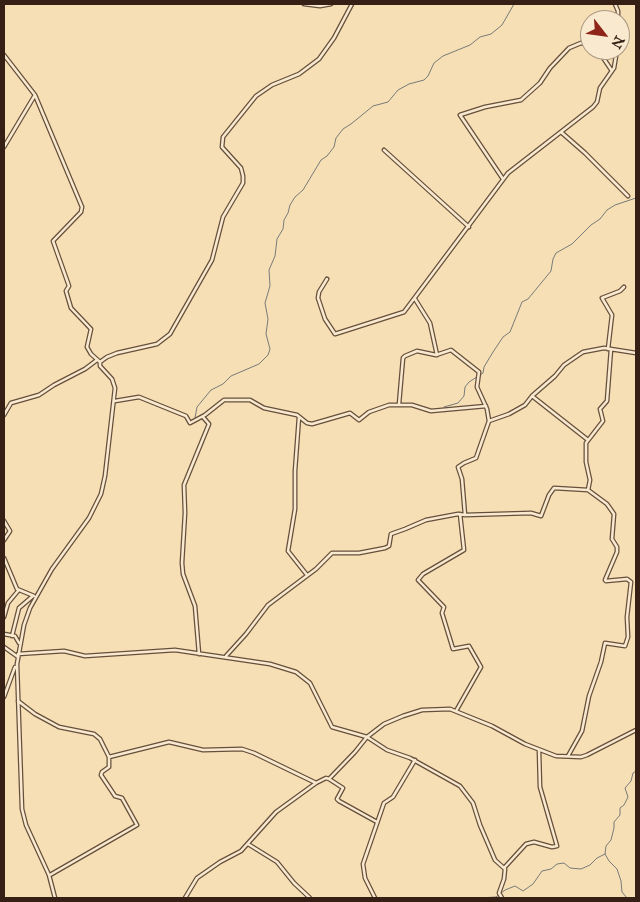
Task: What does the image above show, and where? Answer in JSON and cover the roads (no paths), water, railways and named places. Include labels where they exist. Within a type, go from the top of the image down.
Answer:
[{"type":"street","points":[[304,4],[331,4]]},
{"type":"street","points":[[4,415],[11,403],[39,395],[54,384],[107,357],[157,344],[170,334],[212,260],[223,217],[242,182],[241,168],[222,147],[223,137],[256,96],[272,85],[299,74],[319,58],[327,48],[352,4]]},
{"type":"street","points":[[503,179],[460,115],[485,107],[521,100],[536,87],[561,54],[580,43]]},
{"type":"street","points":[[4,55],[35,95],[82,207],[81,212],[52,241],[69,286],[66,291],[71,308],[91,329],[87,347],[114,384],[115,401],[105,476],[98,501],[89,518],[36,595],[20,644],[17,664],[21,799],[24,820],[49,875],[55,898]]},
{"type":"street","points":[[605,60],[612,70]]},
{"type":"street","points":[[327,279],[319,292],[318,298],[325,319],[336,335],[404,312],[416,299],[512,169],[593,108],[597,102],[600,88],[612,70],[614,60]]},
{"type":"street","points":[[4,147],[35,95]]},
{"type":"street","points":[[561,132],[628,196]]},
{"type":"street","points":[[384,150],[469,227]]},
{"type":"street","points":[[588,490],[590,480],[586,462],[586,443],[603,421],[600,409],[607,401],[612,315],[602,298],[620,291],[624,287]]},
{"type":"street","points":[[416,299],[430,322],[437,355]]},
{"type":"street","points":[[489,421],[518,410],[555,376],[567,362],[578,354],[586,351],[609,349],[636,352]]},
{"type":"street","points":[[399,404],[404,356],[417,351],[437,355],[451,350],[479,372],[477,387],[486,406],[489,421],[476,458],[458,467],[462,480],[465,515]]},
{"type":"street","points":[[532,396],[588,440]]},
{"type":"street","points":[[115,401],[139,398],[184,415],[190,422],[203,417],[221,402],[230,399],[252,400],[264,408],[285,412],[300,417],[307,423],[312,424],[350,413],[359,420],[377,408],[399,404],[412,405],[431,411],[486,406]]},
{"type":"street","points":[[199,654],[196,612],[183,574],[182,563],[185,513],[184,485],[209,424],[203,417]]},
{"type":"street","points":[[300,417],[295,470],[295,509],[288,551],[307,576]]},
{"type":"street","points":[[226,656],[268,605],[307,576],[332,553],[359,554],[385,548],[389,546],[391,534],[426,520],[460,514],[530,513],[541,516],[549,495],[554,488],[588,490],[607,504],[614,514],[612,539],[618,552],[606,580],[627,579],[631,582],[627,617],[628,637],[625,646],[605,644],[588,700],[582,731],[568,756]]},
{"type":"street","points":[[456,711],[480,671],[481,666],[469,646],[453,649],[442,613],[444,607],[418,580],[421,575],[464,550],[460,514]]},
{"type":"street","points":[[4,521],[10,530],[4,540]]},
{"type":"street","points":[[4,558],[18,590]]},
{"type":"street","points":[[18,590],[36,595]]},
{"type":"street","points":[[4,617],[8,603],[18,590]]},
{"type":"street","points":[[12,636],[18,608],[36,595]]},
{"type":"street","points":[[4,634],[17,637],[20,644]]},
{"type":"street","points":[[4,647],[18,656],[64,651],[85,656],[184,650],[199,654],[226,656],[296,672],[310,683],[332,727],[367,736],[387,750],[415,760],[456,783],[464,790],[474,803],[480,825],[495,860],[506,870],[499,893],[502,898]]},
{"type":"street","points":[[4,697],[17,664]]},
{"type":"street","points":[[18,701],[35,714],[59,727],[94,734],[100,739],[109,756],[109,766],[101,775],[115,796],[122,798],[138,825],[49,875]]},
{"type":"street","points":[[329,780],[367,736],[389,722],[415,712],[442,708],[456,711],[551,755],[581,757],[636,730]]},
{"type":"street","points":[[109,756],[169,742],[203,750],[242,749],[254,752],[316,783]]},
{"type":"street","points":[[504,868],[526,844],[531,842],[557,846],[540,787],[539,750]]},
{"type":"street","points":[[375,898],[365,878],[363,864],[384,803],[392,797],[415,760]]},
{"type":"street","points":[[185,898],[197,878],[220,862],[241,851],[276,812],[326,778],[343,788],[338,800],[378,822]]},
{"type":"street","points":[[248,844],[277,862],[294,883],[310,898]]},
{"type":"waterway","points":[[195,418],[197,407],[211,390],[223,384],[231,376],[259,364],[268,355],[270,349],[266,334],[268,319],[265,303],[270,286],[269,270],[275,256],[277,239],[283,229],[284,220],[290,205],[303,190],[321,160],[334,147],[336,138],[343,129],[373,106],[388,102],[398,90],[409,84],[424,80],[434,63],[443,56],[470,45],[480,37],[491,34],[502,25],[514,4]]},
{"type":"waterway","points":[[444,407],[458,403],[464,396],[465,387],[469,382],[483,373],[484,367],[493,352],[503,337],[510,332],[522,302],[528,299],[551,271],[556,253],[572,244],[591,225],[600,219],[607,210],[615,205],[636,198]]},
{"type":"waterway","points":[[627,898],[622,892],[617,869],[605,854],[606,846],[611,840],[614,822],[620,815],[620,808],[628,797],[625,788],[636,771]]},
{"type":"waterway","points":[[479,898],[496,897],[505,890],[515,886],[523,891],[533,884],[542,871],[551,869],[557,864],[564,863],[570,868],[581,869],[605,854]]}]
